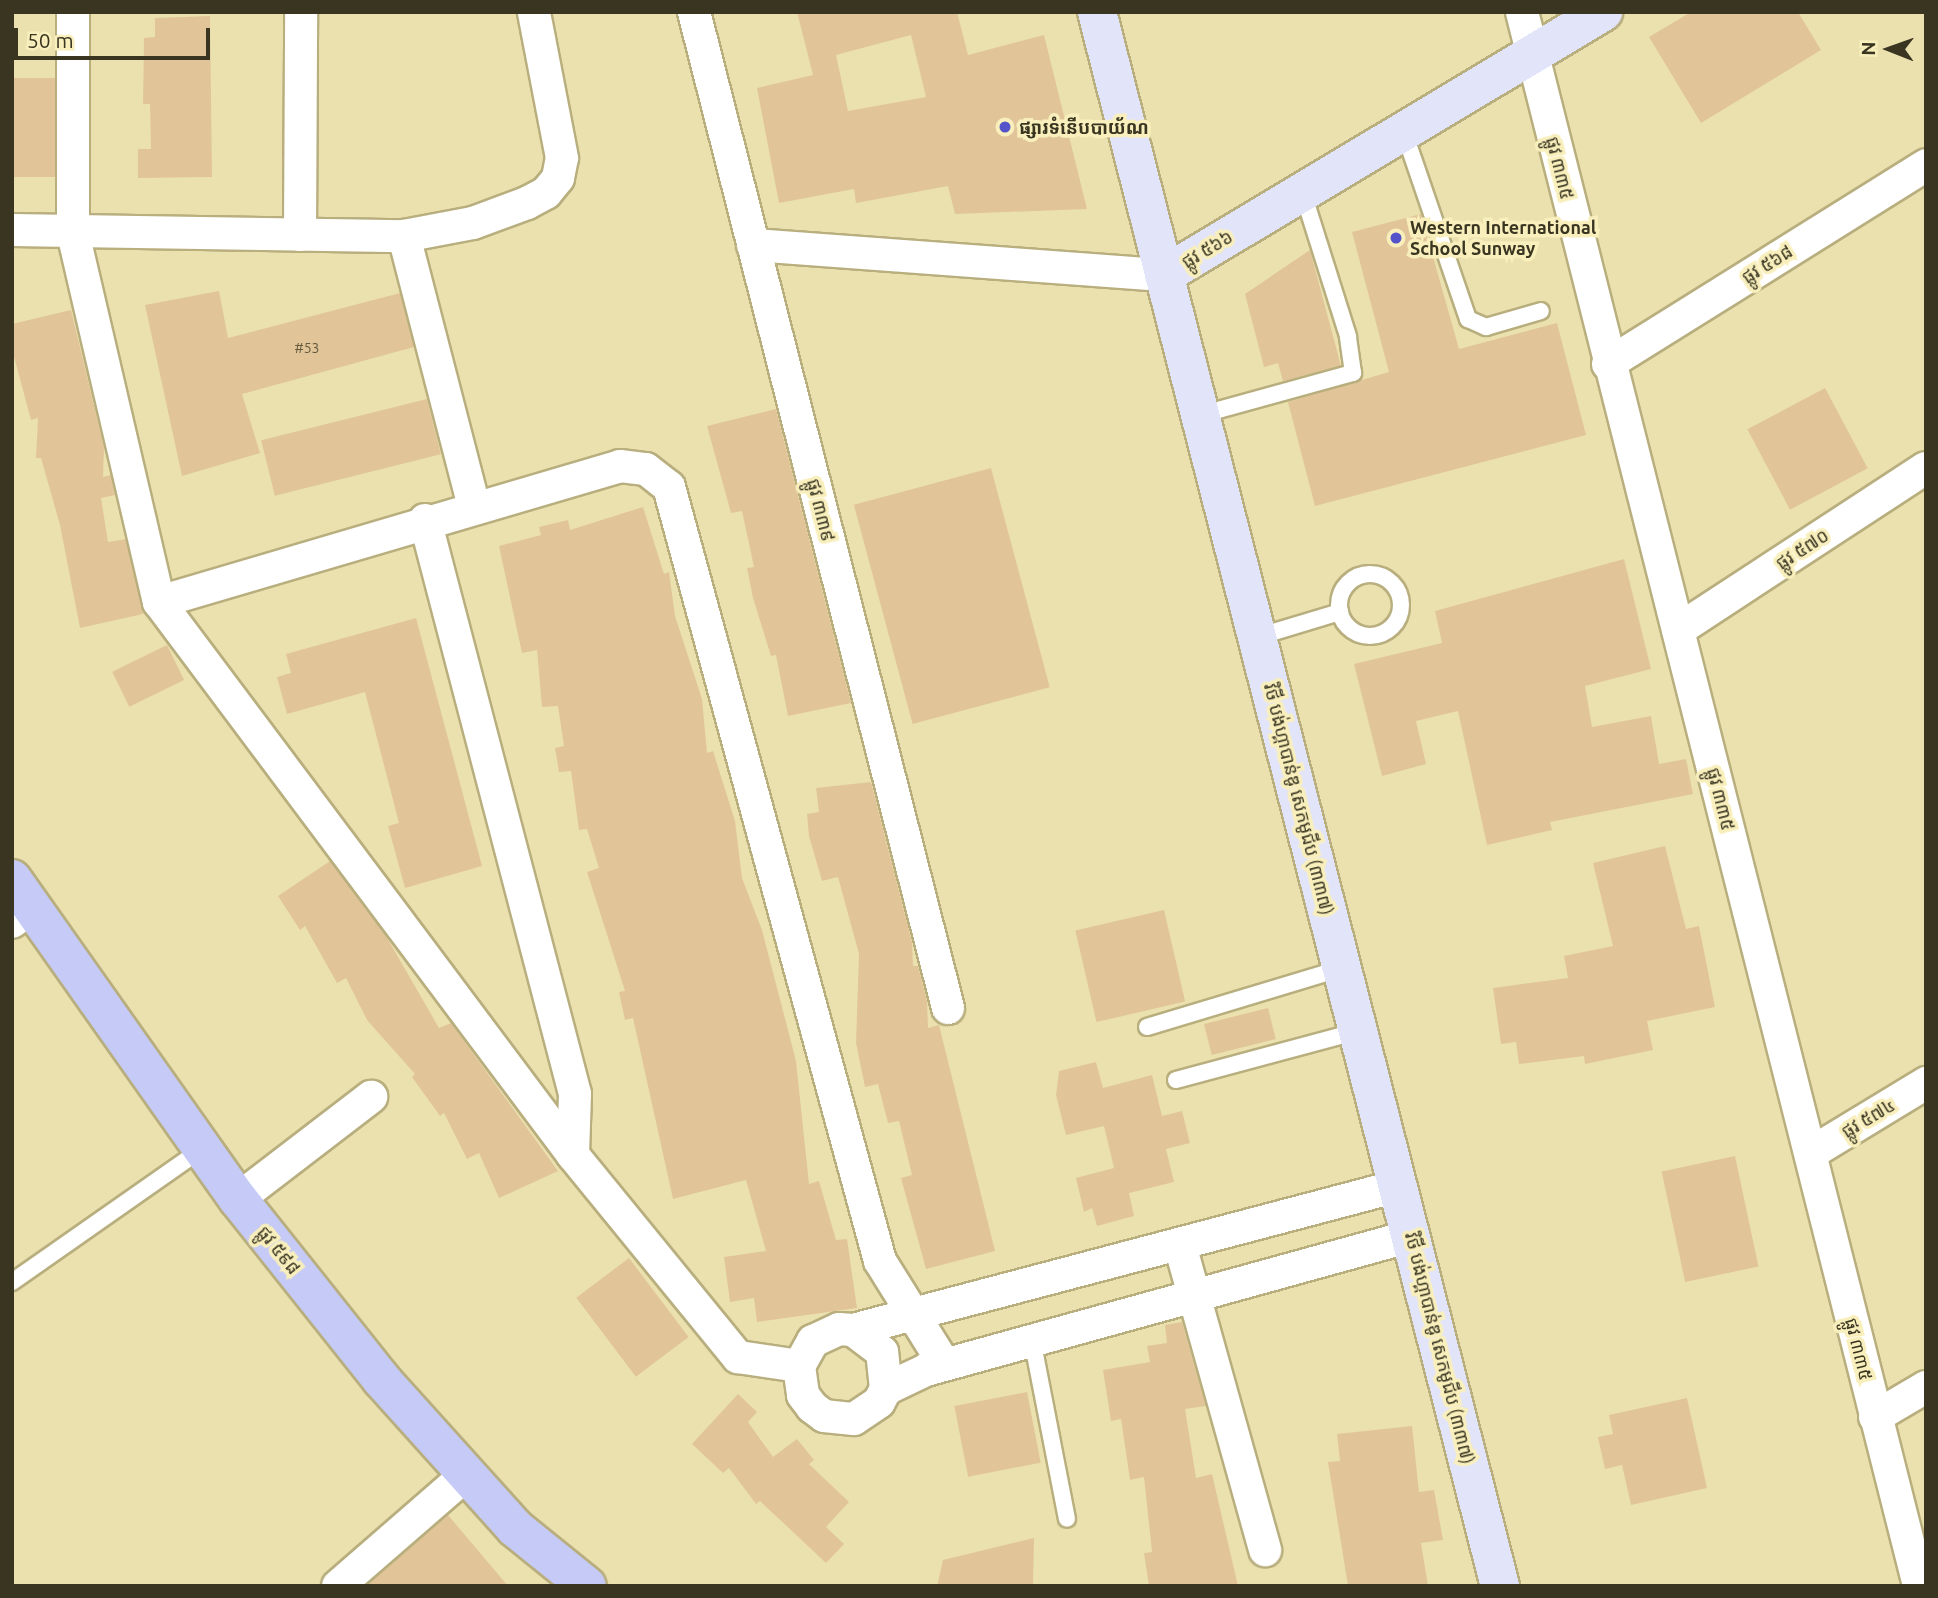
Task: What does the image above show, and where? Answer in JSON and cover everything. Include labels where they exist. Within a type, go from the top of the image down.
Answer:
[{"type":"main road","name":"ផ្លូវ ៥៩៨","points":[[19,903],[238,1199],[381,1379],[515,1528],[587,1586]]},
{"type":"street","points":[[73,12],[73,233],[159,602],[573,1155],[738,1357],[799,1366]]},
{"type":"street","points":[[300,12],[300,235]]},
{"type":"street","points":[[12,230],[404,236],[495,215],[546,193],[558,178],[562,158],[553,95],[534,12]]},
{"type":"street","name":"ផ្លូវ ៣៣៩","points":[[694,12],[948,1008]]},
{"type":"street","name":"វិថី បង់ហ្គាបាន់ឌូ សេកមូជីប (៣៣៧)","points":[[1097,12],[1500,1586]]},
{"type":"street","name":"ផ្លូវ ៣៣៥","points":[[1522,12],[1608,364],[1678,630],[1919,1586]]},
{"type":"street","name":"ផ្លូវ ៥៦៦","points":[[752,244],[1164,275],[1603,12]]},
{"type":"street","name":"ផ្លូវ ៥៦៨","points":[[1608,364],[1926,165]]},
{"type":"street","points":[[404,236],[474,506]]},
{"type":"street","points":[[159,602],[425,520],[620,467],[646,469],[669,487],[880,1261],[944,1364]]},
{"type":"street","name":"ផ្លូវ ៥៧០","points":[[1678,630],[1926,468]]},
{"type":"street","points":[[425,520],[575,1094],[573,1155]]},
{"type":"street","name":"ផ្លូវ ៥៧៤","points":[[1811,1153],[1926,1083]]},
{"type":"street","points":[[238,1199],[371,1097]]},
{"type":"street","points":[[1398,1186],[915,1315],[819,1337],[799,1366],[803,1395],[824,1416],[861,1416],[886,1389],[944,1364],[1411,1236]]},
{"type":"street","points":[[1180,1245],[1265,1550]]},
{"type":"street","points":[[853,1330],[882,1352],[886,1389]]},
{"type":"street","points":[[1875,1417],[1926,1387]]},
{"type":"street","points":[[338,1586],[467,1474]]},
{"type":"lane","points":[[1404,132],[1468,319],[1486,327],[1541,311]]},
{"type":"lane","points":[[1200,415],[1353,373],[1349,335],[1303,192]]},
{"type":"lane","points":[[1257,637],[1340,611]]},
{"type":"lane","points":[[1147,1027],[1342,968]]},
{"type":"lane","points":[[1176,1080],[1359,1031]]},
{"type":"lane","points":[[12,1282],[203,1149]]},
{"type":"lane","points":[[1032,1339],[1067,1519]]},
{"type":"building","points":[[797,12],[957,12],[968,55],[1044,35],[1087,209],[955,214],[948,186],[856,203],[854,189],[779,203],[757,88],[813,75]],"holes":[[[911,35],[926,97],[848,111],[836,55]]]},
{"type":"building","points":[[1691,12],[1798,12],[1821,50],[1701,123],[1649,37]]},
{"type":"building","points":[[210,16],[212,177],[138,178],[138,149],[151,149],[150,104],[143,104],[144,38],[155,37],[155,18]]},
{"type":"building","points":[[12,78],[55,78],[55,177],[12,177]]},
{"type":"building","points":[[1421,214],[1459,349],[1557,323],[1586,435],[1315,506],[1288,402],[1389,372],[1352,232]]},
{"type":"building","points":[[1310,250],[1341,366],[1283,381],[1278,363],[1264,367],[1245,294]]},
{"type":"building","points":[[219,291],[228,338],[400,293],[414,347],[242,394],[260,453],[182,476],[145,305]]},
{"type":"building","points":[[71,310],[104,447],[103,477],[111,475],[115,495],[101,498],[108,542],[126,539],[143,614],[80,628],[60,525],[41,458],[36,458],[38,418],[31,420],[12,349],[12,324]]},
{"type":"building","points":[[1825,388],[1868,468],[1790,510],[1747,429]]},
{"type":"building","points":[[427,399],[441,454],[275,496],[261,440]]},
{"type":"building","points":[[776,409],[851,703],[788,716],[776,655],[771,656],[753,598],[747,568],[754,567],[742,511],[731,513],[707,426]]},
{"type":"building","points":[[991,468],[1050,687],[913,724],[854,505]]},
{"type":"building","points":[[643,507],[664,574],[669,572],[675,616],[702,699],[707,753],[713,751],[735,821],[742,878],[762,930],[796,1061],[809,1184],[819,1181],[836,1240],[847,1239],[857,1308],[757,1322],[754,1298],[730,1302],[724,1257],[766,1251],[746,1180],[673,1199],[633,1018],[625,1020],[619,992],[625,991],[587,872],[599,868],[587,829],[579,830],[571,771],[559,772],[555,748],[564,746],[558,706],[542,707],[537,650],[522,653],[499,546],[541,535],[539,527],[568,520],[570,530]]},
{"type":"building","points":[[1624,559],[1651,669],[1585,686],[1592,727],[1651,716],[1659,764],[1686,759],[1693,794],[1550,822],[1552,830],[1487,845],[1458,711],[1416,721],[1426,764],[1382,776],[1354,664],[1442,643],[1435,611]]},
{"type":"building","points":[[416,618],[482,866],[405,888],[388,826],[399,823],[365,692],[287,714],[277,677],[291,673],[286,654]]},
{"type":"building","points":[[167,645],[184,680],[129,707],[112,672]]},
{"type":"building","points":[[871,782],[912,942],[913,966],[918,966],[927,1001],[928,1028],[939,1025],[995,1251],[926,1269],[901,1178],[912,1175],[899,1121],[888,1123],[878,1084],[865,1087],[856,1043],[859,954],[838,877],[822,881],[809,836],[807,814],[819,812],[816,788]]},
{"type":"building","points":[[1665,846],[1686,929],[1699,926],[1715,1007],[1647,1021],[1653,1050],[1585,1064],[1584,1056],[1519,1064],[1516,1042],[1501,1044],[1493,988],[1568,978],[1564,956],[1613,946],[1593,863]]},
{"type":"building","points":[[330,861],[386,936],[439,1028],[451,1023],[558,1171],[499,1198],[479,1153],[467,1159],[444,1113],[440,1116],[412,1077],[415,1074],[367,1020],[346,978],[337,983],[305,926],[300,930],[278,896]]},
{"type":"building","points":[[1164,910],[1185,1002],[1096,1022],[1075,930]]},
{"type":"building","points":[[1268,1008],[1276,1039],[1212,1055],[1204,1024]]},
{"type":"building","points":[[1096,1062],[1103,1088],[1152,1075],[1162,1116],[1182,1111],[1190,1143],[1166,1149],[1174,1182],[1129,1193],[1134,1216],[1097,1226],[1092,1208],[1084,1212],[1076,1178],[1114,1168],[1104,1126],[1066,1135],[1056,1095],[1059,1071]]},
{"type":"building","points":[[1735,1156],[1758,1267],[1685,1282],[1662,1172]]},
{"type":"building","points":[[629,1258],[689,1337],[636,1377],[576,1298]]},
{"type":"building","points":[[1182,1322],[1206,1406],[1185,1409],[1196,1478],[1212,1474],[1238,1586],[1149,1586],[1144,1553],[1152,1552],[1144,1477],[1130,1480],[1121,1419],[1111,1421],[1103,1370],[1150,1362],[1147,1346],[1167,1343],[1165,1325]]},
{"type":"building","points":[[1027,1392],[1041,1463],[968,1477],[954,1406]]},
{"type":"building","points":[[738,1394],[757,1412],[748,1422],[773,1457],[797,1439],[814,1460],[809,1464],[849,1502],[826,1527],[844,1544],[826,1563],[760,1501],[756,1504],[729,1468],[723,1473],[692,1444]]},
{"type":"building","points":[[1687,1398],[1707,1488],[1631,1505],[1622,1465],[1605,1469],[1598,1437],[1613,1434],[1609,1415]]},
{"type":"building","points":[[1412,1426],[1419,1492],[1434,1490],[1443,1540],[1421,1543],[1428,1586],[1348,1586],[1328,1462],[1340,1461],[1337,1434]]},
{"type":"building","points":[[448,1515],[508,1586],[366,1586]]},
{"type":"building","points":[[1034,1538],[1033,1586],[937,1586],[943,1560]]},
{"type":"place","name":"ផ្សារទំនើបបាយ័ណ","points":[[1005,127]]},
{"type":"place","name":"Western International School Sunway","points":[[1396,238]]}]
